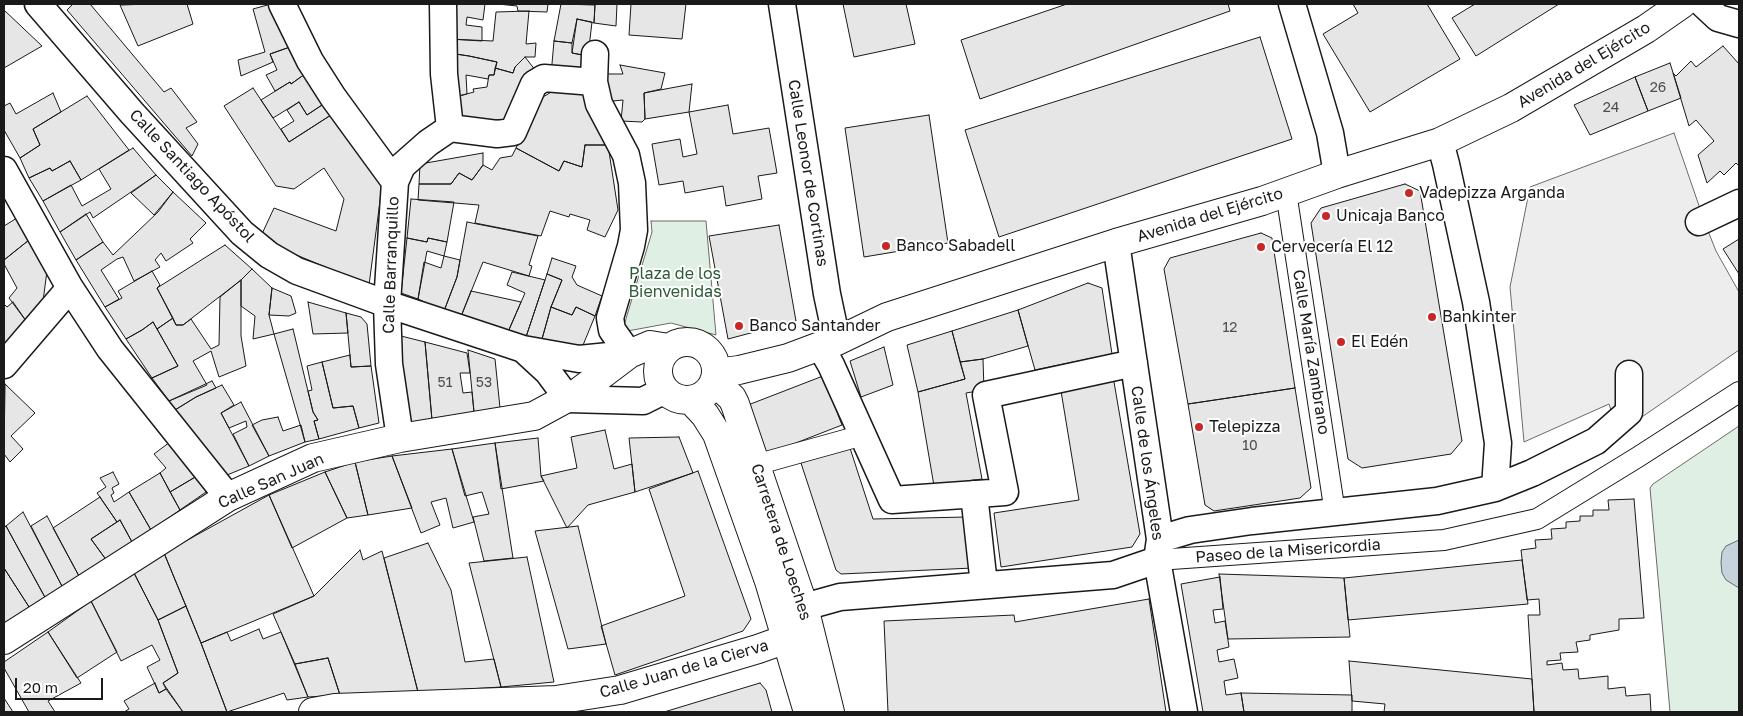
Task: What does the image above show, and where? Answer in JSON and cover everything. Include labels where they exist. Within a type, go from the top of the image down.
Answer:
[{"type":"street","name":"Calle Santiago Apóstol","points":[[38,4],[132,113],[242,233],[268,255],[297,271],[387,304],[523,349],[579,359],[629,354],[650,345],[669,348]]},
{"type":"street","name":"Calle Barranquillo","points":[[282,4],[310,62],[395,182],[387,304],[389,364],[400,438]]},
{"type":"street","points":[[443,4],[444,74],[450,128]]},
{"type":"street","name":"Calle Leonor de Cortinas","points":[[782,4],[826,294],[832,365],[892,500],[974,494]]},
{"type":"street","points":[[1292,4],[1330,133],[1337,174]]},
{"type":"street","name":"Avenida del Ejército","points":[[715,377],[788,358],[829,344],[888,317],[1116,243],[1262,201],[1337,174],[1440,142],[1511,108],[1646,29],[1682,4]]},
{"type":"street","points":[[1703,4],[1718,18],[1739,24]]},
{"type":"street","points":[[595,54],[594,82],[599,104],[626,155],[632,183],[634,230],[610,318],[612,330],[629,354]]},
{"type":"street","points":[[395,182],[402,166],[428,143],[450,128],[497,134],[513,132],[534,84],[544,78],[594,82]]},
{"type":"street","points":[[1440,142],[1476,302],[1498,443],[1495,488]]},
{"type":"street","points":[[4,170],[70,288],[110,349],[228,497]]},
{"type":"street","name":"Calle María Zambrano","points":[[1286,192],[1335,513]]},
{"type":"street","points":[[1699,222],[1739,203]]},
{"type":"street","name":"Calle de los Ángeles","points":[[1116,243],[1134,363],[1158,549],[1184,712]]},
{"type":"street","points":[[4,365],[70,288]]},
{"type":"street","points":[[682,342],[697,343],[704,347],[714,358],[715,377],[705,394],[691,400],[679,399],[665,390],[660,382],[658,373],[659,363],[662,355],[669,348],[682,342]]},
{"type":"street","name":"Calle Santiago Apóstol","points":[[523,349],[548,372],[568,399]]},
{"type":"street","name":"Calle San Juan","points":[[4,640],[228,497],[313,458],[400,438],[534,416],[568,399],[629,354]]},
{"type":"street","points":[[984,585],[974,494],[1005,492],[986,395],[1134,363]]},
{"type":"street","name":"Paseo de la Misericordia","points":[[804,607],[840,597],[1113,575],[1190,530],[1252,521],[1437,501],[1495,488],[1532,473],[1596,441],[1629,412],[1629,374]]},
{"type":"street","name":"Carretera de Loeches","points":[[715,377],[732,398],[804,607],[830,712]]},
{"type":"street","name":"Calle San Juan","points":[[568,399],[643,402],[665,390]]},
{"type":"street","name":"Paseo de la Misericordia","points":[[1158,549],[1444,540],[1537,519],[1739,392]]},
{"type":"street","name":"Carretera de Loeches","points":[[691,400],[706,415],[717,434],[769,581],[808,712]]},
{"type":"street","points":[[755,465],[863,435]]},
{"type":"street","name":"Calle Juan de la Cierva","points":[[313,712],[336,708],[424,708],[440,705],[556,700],[620,690],[786,639]]},
{"type":"green space","name":"Plaza de los Bienvenidas","points":[[651,221],[706,221],[716,335],[671,323],[622,332],[652,232]]},
{"type":"green space","points":[[1739,426],[1739,712],[1670,712],[1650,488],[1653,484]]},
{"type":"shaded area","points":[[1674,133],[1716,251],[1739,292],[1739,350],[1623,430],[1615,422],[1609,404],[1524,442],[1510,287],[1530,187]]},
{"type":"shaded area","points":[[1739,540],[1739,588],[1726,580],[1722,573],[1721,563],[1722,552],[1726,546]]},
{"type":"building","points":[[73,4],[90,4],[164,92],[171,88],[197,122],[186,128],[198,144],[192,156],[67,10]]},
{"type":"building","points":[[187,4],[193,24],[138,46],[120,5]]},
{"type":"building","points":[[271,4],[278,25],[290,47],[270,54],[273,62],[241,76],[238,60],[265,52],[253,9]]},
{"type":"building","points":[[449,4],[485,4],[483,20],[467,17],[466,25],[482,27],[482,41],[449,39]]},
{"type":"building","points":[[498,4],[548,4],[547,12],[518,11],[517,6]]},
{"type":"building","points":[[561,4],[595,5],[594,23],[577,19],[572,43],[554,41]]},
{"type":"building","points":[[595,4],[617,4],[616,26],[594,23]]},
{"type":"building","points":[[631,4],[686,4],[682,39],[629,35]]},
{"type":"building","points":[[843,4],[906,4],[915,44],[854,57]]},
{"type":"building","points":[[1067,4],[1228,4],[1230,11],[980,99],[961,40]]},
{"type":"building","points":[[1353,4],[1427,4],[1460,59],[1370,112],[1323,34],[1358,13]]},
{"type":"building","points":[[1475,4],[1559,4],[1476,56],[1452,18]]},
{"type":"building","points":[[4,10],[42,46],[4,68]]},
{"type":"building","points":[[529,11],[526,44],[536,43],[535,57],[525,57],[515,67],[513,73],[495,68],[497,62],[449,53],[449,39],[493,41],[496,12]]},
{"type":"building","points":[[577,19],[592,22],[588,56],[572,53]]},
{"type":"building","points":[[1260,37],[1292,139],[999,237],[965,130]]},
{"type":"building","points":[[554,41],[572,43],[572,53],[588,56],[585,75],[551,75]]},
{"type":"building","points":[[1723,46],[1739,64],[1739,166],[1736,163],[1724,175],[1720,171],[1707,183],[1698,155],[1714,141],[1696,120],[1689,126],[1673,73],[1676,76],[1691,61],[1696,67]]},
{"type":"building","points":[[290,47],[305,74],[291,84],[290,82],[275,91],[266,75],[277,70],[270,54]]},
{"type":"building","points":[[449,53],[497,62],[494,75],[489,75],[488,79],[466,75],[467,94],[451,98]]},
{"type":"building","points":[[525,57],[536,71],[502,131],[455,117],[451,98],[474,92],[473,89],[487,87],[489,75],[494,75],[495,68],[513,73],[515,67]]},
{"type":"building","points":[[1670,63],[1681,98],[1648,111],[1635,77]]},
{"type":"building","points":[[620,65],[665,73],[661,89],[644,93],[645,119],[642,122],[621,121],[623,100],[603,102],[601,74],[623,74]]},
{"type":"building","points":[[305,74],[325,103],[307,115],[299,102],[273,118],[261,100]]},
{"type":"building","points":[[1635,77],[1648,111],[1590,135],[1574,105]]},
{"type":"building","points":[[692,84],[689,112],[645,119],[644,93]]},
{"type":"building","points":[[253,88],[289,142],[331,115],[382,186],[369,285],[277,247],[261,236],[274,208],[336,231],[344,199],[324,168],[294,189],[276,186],[224,106]]},
{"type":"building","points":[[583,90],[608,145],[585,145],[582,167],[564,161],[559,171],[516,148],[538,100],[553,91]]},
{"type":"building","points":[[53,93],[61,112],[33,129],[40,145],[20,158],[4,130],[4,106],[10,103],[16,114]]},
{"type":"building","points":[[87,96],[129,150],[81,180],[70,161],[52,171],[50,168],[29,178],[20,158],[40,145],[33,129]]},
{"type":"building","points":[[299,102],[307,115],[325,103],[331,115],[289,142],[281,129],[294,121],[287,110]]},
{"type":"building","points":[[728,105],[733,134],[769,128],[777,173],[758,176],[762,199],[726,206],[723,186],[685,193],[683,181],[659,185],[652,144],[680,139],[683,157],[697,154],[689,112]]},
{"type":"building","points":[[929,115],[948,243],[864,257],[845,128]]},
{"type":"building","points":[[585,145],[608,145],[618,210],[605,237],[587,230],[590,220],[570,214],[569,217],[550,211],[541,236],[475,223],[479,205],[418,200],[419,184],[451,184],[459,173],[472,180],[483,165],[492,170],[500,158],[512,156],[516,148],[559,171],[564,161],[582,167]]},
{"type":"building","points":[[133,148],[156,175],[93,218],[90,212],[60,232],[43,201],[71,185],[82,206],[111,189],[99,169]]},
{"type":"building","points":[[483,153],[483,165],[472,180],[459,173],[451,184],[419,184],[420,164]]},
{"type":"building","points":[[70,161],[81,180],[43,201],[29,178],[50,168],[52,171]]},
{"type":"building","points":[[156,175],[173,192],[154,215],[131,193]]},
{"type":"building","points":[[1405,184],[1420,191],[1462,441],[1451,454],[1362,468],[1348,459],[1311,223],[1321,208]]},
{"type":"building","points":[[173,192],[206,223],[190,239],[193,243],[166,261],[161,253],[155,260],[160,267],[134,281],[123,257],[101,270],[119,299],[105,307],[76,260],[103,242],[113,255],[158,212]]},
{"type":"building","points":[[411,199],[454,202],[447,242],[428,238],[427,242],[407,238]]},
{"type":"building","points":[[86,214],[103,242],[76,260],[60,232]]},
{"type":"building","points":[[17,218],[29,240],[4,260],[4,226]]},
{"type":"building","points":[[467,222],[538,236],[529,265],[532,266],[529,276],[483,262],[460,319],[444,311],[457,277]]},
{"type":"building","points":[[779,225],[796,321],[728,339],[709,236]]},
{"type":"building","points":[[1261,233],[1272,238],[1295,388],[1188,404],[1164,269],[1170,258]]},
{"type":"building","points":[[407,238],[427,242],[428,238],[447,242],[444,256],[427,251],[418,299],[401,293]]},
{"type":"building","points":[[1739,239],[1739,274],[1723,249]]},
{"type":"building","points":[[29,240],[47,271],[42,309],[29,325],[9,298],[17,288],[4,264],[4,260]]},
{"type":"building","points":[[225,245],[252,269],[241,280],[183,325],[176,325],[157,288]]},
{"type":"building","points":[[444,256],[460,260],[457,277],[444,311],[418,299],[424,262],[441,268]]},
{"type":"building","points":[[552,258],[576,266],[572,277],[577,285],[602,296],[595,316],[576,307],[572,315],[551,307],[562,280],[547,274]]},
{"type":"building","points":[[252,269],[272,288],[269,315],[274,334],[253,339],[255,316],[241,306],[241,280]]},
{"type":"building","points":[[152,271],[160,285],[157,288],[173,318],[157,329],[153,322],[126,339],[105,307],[122,298],[118,291]]},
{"type":"building","points":[[512,272],[545,280],[526,337],[508,332],[525,293],[507,285]]},
{"type":"building","points":[[547,274],[562,280],[551,307],[542,339],[526,337]]},
{"type":"building","points":[[241,280],[241,336],[246,366],[219,377],[211,351],[193,361],[207,385],[169,401],[152,378],[178,366],[157,329],[173,318],[176,325],[183,325],[191,319],[211,349],[219,345],[220,297]]},
{"type":"building","points":[[1088,283],[1102,288],[1112,354],[1035,370],[1018,310]]},
{"type":"building","points":[[272,288],[291,296],[296,313],[289,316],[269,315]]},
{"type":"building","points":[[471,291],[521,302],[508,332],[460,319]]},
{"type":"building","points":[[13,302],[29,325],[4,354],[4,304],[7,307]]},
{"type":"building","points":[[308,302],[346,313],[348,333],[313,334]]},
{"type":"building","points":[[551,307],[572,315],[576,307],[595,316],[581,350],[542,339]]},
{"type":"building","points":[[1018,310],[1028,346],[983,359],[960,362],[952,331]]},
{"type":"building","points":[[346,313],[361,317],[367,324],[371,366],[351,367]]},
{"type":"building","points":[[153,322],[178,366],[152,378],[126,339]]},
{"type":"building","points":[[293,329],[313,412],[318,420],[314,421],[319,439],[305,442],[274,334]]},
{"type":"building","points":[[952,331],[965,379],[918,392],[907,345]]},
{"type":"building","points":[[397,335],[425,342],[432,420],[408,424]]},
{"type":"building","points":[[425,342],[467,353],[470,373],[460,373],[463,393],[472,392],[474,412],[432,420]]},
{"type":"building","points":[[884,347],[893,385],[861,397],[850,361]]},
{"type":"building","points":[[468,350],[495,359],[500,408],[474,412]]},
{"type":"building","points":[[350,355],[351,367],[371,366],[379,423],[359,428],[353,406],[333,408],[322,362]]},
{"type":"building","points":[[983,359],[984,390],[966,393],[982,479],[934,486],[918,392],[965,379],[960,362]]},
{"type":"building","points":[[322,362],[333,408],[353,406],[359,428],[319,439],[314,421],[318,420],[313,412],[308,391],[312,390],[307,366]]},
{"type":"building","points":[[823,376],[842,425],[765,455],[748,405]]},
{"type":"building","points":[[1113,376],[1140,534],[1132,547],[1001,567],[994,513],[1079,500],[1060,385]]},
{"type":"building","points":[[212,381],[216,388],[196,397],[175,410],[169,401]]},
{"type":"building","points":[[5,384],[35,413],[11,436],[23,449],[10,462],[4,454]]},
{"type":"building","points":[[222,385],[234,405],[221,413],[249,466],[227,475],[175,410],[196,397]]},
{"type":"building","points":[[1295,388],[1311,488],[1300,498],[1214,511],[1205,505],[1188,404]]},
{"type":"building","points":[[241,402],[269,456],[249,466],[233,434],[247,427],[246,421],[229,428],[221,413]]},
{"type":"building","points":[[278,417],[283,431],[301,425],[305,442],[269,456],[252,425],[262,420]]},
{"type":"building","points":[[605,430],[614,469],[632,464],[635,492],[588,505],[567,528],[541,476],[577,468],[571,437]]},
{"type":"building","points":[[679,437],[693,473],[635,492],[629,438]]},
{"type":"building","points":[[538,438],[541,476],[544,481],[501,489],[495,443]]},
{"type":"building","points":[[170,442],[197,476],[170,492],[160,473],[166,468],[154,454]]},
{"type":"building","points":[[495,443],[513,558],[484,561],[473,517],[489,514],[482,492],[465,496],[452,449]]},
{"type":"building","points":[[849,445],[873,519],[967,517],[973,568],[841,574],[836,570],[801,463]]},
{"type":"building","points":[[452,449],[474,522],[453,528],[446,498],[431,502],[440,525],[421,533],[392,456]]},
{"type":"building","points":[[392,456],[412,508],[368,515],[355,462]]},
{"type":"building","points":[[355,462],[368,515],[347,518],[325,472]]},
{"type":"building","points":[[698,471],[751,619],[743,631],[615,675],[601,626],[685,596],[649,489]]},
{"type":"building","points":[[113,472],[119,484],[112,488],[114,493],[111,495],[114,502],[129,492],[151,530],[132,542],[120,520],[117,522],[97,493],[106,487],[100,478]]},
{"type":"building","points":[[325,472],[347,518],[292,548],[269,495]]},
{"type":"building","points":[[160,473],[180,510],[151,530],[129,492]]},
{"type":"building","points":[[197,476],[207,487],[206,492],[180,510],[170,492]]},
{"type":"building","points":[[269,495],[314,596],[201,643],[164,553]]},
{"type":"building","points":[[100,497],[117,522],[91,539],[107,561],[80,578],[53,528]]},
{"type":"building","points":[[1634,499],[1644,618],[1619,619],[1619,630],[1590,635],[1590,640],[1576,642],[1578,652],[1560,653],[1561,660],[1547,661],[1547,665],[1562,663],[1563,670],[1578,669],[1579,679],[1608,676],[1608,689],[1625,687],[1626,696],[1650,694],[1651,712],[1534,712],[1528,615],[1540,615],[1539,599],[1527,600],[1521,550],[1536,548],[1535,540],[1552,539],[1551,529],[1566,528],[1566,522],[1580,521],[1580,516],[1593,516],[1593,510],[1609,510],[1608,500]]},
{"type":"building","points":[[23,512],[64,590],[47,601],[6,526]]},
{"type":"building","points":[[47,516],[80,578],[64,590],[31,526]]},
{"type":"building","points":[[120,520],[132,542],[107,561],[91,539]]},
{"type":"building","points":[[6,526],[47,601],[31,610],[4,568],[4,528]]},
{"type":"building","points":[[578,526],[606,644],[568,649],[535,531]]},
{"type":"building","points":[[428,543],[451,590],[465,662],[494,659],[501,687],[418,692],[384,558]]},
{"type":"building","points":[[360,550],[363,560],[382,551],[418,692],[340,695],[328,658],[295,664],[273,614],[314,596]]},
{"type":"building","points":[[164,553],[186,606],[158,620],[134,573]]},
{"type":"building","points":[[527,557],[554,682],[501,687],[469,563]]},
{"type":"building","points":[[1522,560],[1528,604],[1348,620],[1344,578]]},
{"type":"building","points":[[4,568],[31,610],[4,627]]},
{"type":"building","points":[[134,573],[158,620],[178,673],[163,683],[166,689],[159,693],[147,667],[160,660],[152,645],[121,661],[91,601]]},
{"type":"building","points":[[1219,574],[1344,578],[1350,637],[1228,639]]},
{"type":"building","points":[[1220,577],[1223,609],[1213,610],[1215,623],[1225,621],[1229,647],[1217,650],[1219,662],[1234,659],[1238,678],[1224,681],[1226,695],[1241,693],[1244,712],[1203,712],[1181,584]]},
{"type":"building","points":[[1149,599],[1166,712],[888,712],[884,621],[1014,615],[1015,622]]},
{"type":"building","points":[[91,601],[117,652],[77,678],[48,632]]},
{"type":"building","points":[[186,606],[227,712],[183,712],[163,683],[178,673],[158,620]]},
{"type":"building","points":[[259,629],[263,639],[281,632],[308,697],[287,700],[284,693],[227,712],[201,643],[227,632],[231,641]]},
{"type":"building","points":[[48,632],[81,683],[48,701],[55,712],[29,712],[4,668],[4,662]]},
{"type":"building","points":[[328,658],[340,695],[308,697],[295,664]]},
{"type":"building","points":[[1349,661],[1532,679],[1534,712],[1384,712],[1385,704],[1352,701]]},
{"type":"building","points":[[155,683],[159,693],[166,689],[183,712],[124,712],[129,709],[124,701]]},
{"type":"building","points":[[760,683],[766,690],[772,712],[664,712]]},
{"type":"building","points":[[1241,693],[1352,695],[1352,712],[1244,712]]},
{"type":"building","points":[[4,698],[13,712],[4,712]]},
{"type":"place","name":"Vadepizza Arganda","points":[[1409,193]]},
{"type":"place","name":"Unicaja Banco","points":[[1326,216]]},
{"type":"place","name":"Banco Sabadell","points":[[886,246]]},
{"type":"place","name":"Cervecería El 12","points":[[1261,247]]},
{"type":"place","name":"Bankinter","points":[[1432,317]]},
{"type":"place","name":"Banco Santander","points":[[739,326]]},
{"type":"place","name":"El Edén","points":[[1341,342]]},
{"type":"place","name":"Telepizza","points":[[1199,427]]}]
